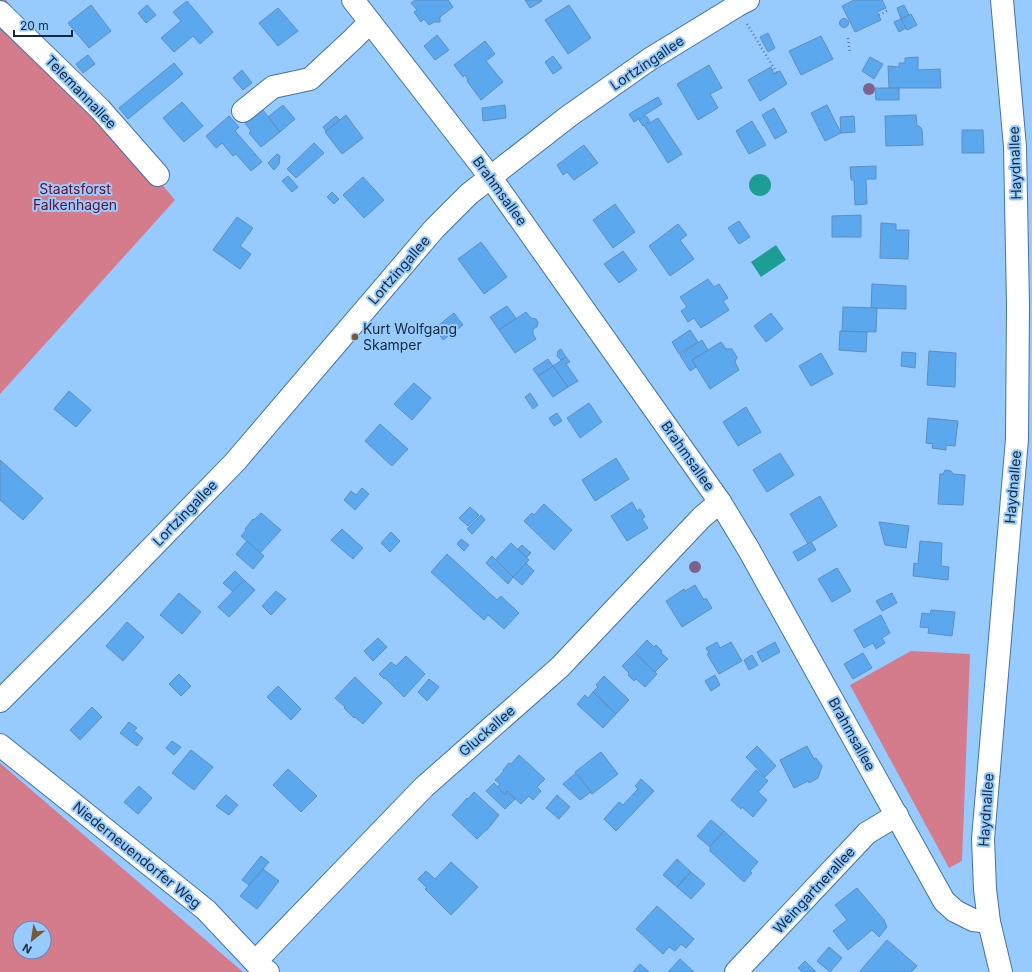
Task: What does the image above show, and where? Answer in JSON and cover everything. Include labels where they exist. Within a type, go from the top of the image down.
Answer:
[{"type":"street","name":"Brahmsallee","points":[[352,0],[492,178],[720,502],[753,557],[944,901],[956,911],[974,920],[989,922]]},
{"type":"street","name":"Lortzingallee","points":[[0,701],[235,462],[434,228],[469,194],[492,178],[569,116],[650,59],[748,0]]},
{"type":"street","name":"Haydnallee","points":[[1001,972],[989,922],[985,890],[983,839],[1017,439],[1018,305],[1015,147],[1002,0]]},
{"type":"street","name":"Telemannallee","points":[[0,12],[100,109],[158,175]]},
{"type":"street","points":[[243,111],[273,87],[310,79],[370,22]]},
{"type":"street","name":"Gluckallee","points":[[262,967],[424,787],[560,667],[702,517],[720,502]]},
{"type":"street","name":"Niederneuendorfer Weg","points":[[0,745],[206,910],[262,967]]},
{"type":"street","name":"Weingartnerallee","points":[[736,972],[867,832],[897,814]]},
{"type":"path","points":[[879,15],[889,10]]},
{"type":"path","points":[[747,24],[777,73]]},
{"type":"path","points":[[848,38],[850,54]]},
{"type":"green space","name":"Staatsforst Falkenhagen","points":[[0,0],[6,0],[175,200],[0,394]]},
{"type":"green space","points":[[911,651],[970,654],[962,861],[949,868],[850,685]]},
{"type":"green space","points":[[0,763],[243,972],[0,972]]},
{"type":"shaded area","points":[[760,174],[764,175],[770,181],[770,189],[764,195],[760,196],[756,195],[750,189],[749,185],[750,181],[756,175]]},
{"type":"shaded area","points":[[776,245],[786,260],[761,277],[751,262]]},
{"type":"building","points":[[415,0],[448,0],[453,7],[440,17],[440,22],[434,22],[429,25],[424,19],[421,22],[414,12],[417,10],[411,3]]},
{"type":"building","points":[[525,0],[541,0],[542,1],[530,8]]},
{"type":"building","points":[[854,0],[882,0],[886,8],[877,12],[881,20],[855,32],[842,6]]},
{"type":"building","points":[[187,1],[213,32],[200,44],[193,36],[174,52],[161,38],[181,21],[173,12]]},
{"type":"building","points":[[91,5],[111,31],[89,48],[68,23]]},
{"type":"building","points":[[147,5],[156,15],[146,23],[138,13]]},
{"type":"building","points":[[569,5],[591,38],[568,54],[545,20]]},
{"type":"building","points":[[904,5],[909,15],[901,19],[897,8]]},
{"type":"building","points":[[278,8],[298,31],[278,46],[259,23]]},
{"type":"building","points":[[911,14],[917,25],[907,30],[901,19]]},
{"type":"building","points":[[844,18],[849,23],[844,28],[839,23]]},
{"type":"building","points":[[901,19],[906,28],[899,32],[894,22]]},
{"type":"building","points":[[768,33],[775,48],[768,52],[760,37]]},
{"type":"building","points":[[437,35],[449,50],[435,60],[424,46]]},
{"type":"building","points":[[821,36],[833,59],[801,75],[789,51]]},
{"type":"building","points":[[485,41],[495,54],[486,61],[503,82],[481,100],[467,81],[468,80],[465,75],[463,77],[454,65]]},
{"type":"building","points":[[88,55],[95,64],[83,73],[76,64]]},
{"type":"building","points":[[553,56],[562,68],[553,74],[545,62]]},
{"type":"building","points":[[870,57],[883,64],[874,79],[862,71]]},
{"type":"building","points":[[918,57],[918,70],[940,69],[941,88],[889,88],[888,66],[899,67],[899,63],[905,63],[905,58]]},
{"type":"building","points":[[174,63],[183,74],[128,119],[119,108]]},
{"type":"building","points":[[709,65],[722,88],[710,94],[718,108],[698,120],[677,84]]},
{"type":"building","points":[[771,67],[774,74],[780,71],[787,84],[760,101],[748,80]]},
{"type":"building","points":[[242,70],[252,83],[243,90],[233,78]]},
{"type":"building","points":[[875,88],[899,88],[899,100],[876,100]]},
{"type":"building","points":[[658,97],[662,104],[643,116],[646,116],[650,121],[647,123],[648,124],[658,118],[682,154],[668,163],[644,125],[643,126],[639,120],[641,119],[640,118],[634,122],[629,114]]},
{"type":"building","points":[[182,102],[203,126],[184,142],[163,118]]},
{"type":"building","points":[[259,105],[280,132],[261,147],[249,133],[251,131],[245,123]]},
{"type":"building","points":[[283,105],[295,119],[280,132],[268,117]]},
{"type":"building","points":[[505,105],[506,118],[483,121],[482,108]]},
{"type":"building","points":[[827,105],[841,133],[825,141],[811,113]]},
{"type":"building","points":[[774,108],[787,132],[775,139],[762,115]]},
{"type":"building","points":[[346,115],[363,138],[342,154],[325,132]]},
{"type":"building","points":[[916,115],[917,126],[922,129],[923,145],[886,146],[885,116]]},
{"type":"building","points":[[229,116],[239,127],[235,131],[262,162],[251,171],[236,154],[233,156],[222,143],[216,148],[206,136]]},
{"type":"building","points":[[336,116],[340,120],[326,131],[323,127]]},
{"type":"building","points":[[854,116],[855,132],[841,133],[840,117]]},
{"type":"building","points":[[752,121],[766,145],[749,154],[736,131]]},
{"type":"building","points":[[962,130],[983,130],[984,153],[962,153]]},
{"type":"building","points":[[314,143],[324,153],[296,178],[287,169]]},
{"type":"building","points":[[584,145],[598,163],[574,180],[567,172],[563,175],[557,165]]},
{"type":"building","points":[[277,154],[280,156],[279,164],[274,170],[268,163]]},
{"type":"building","points":[[876,166],[876,179],[866,179],[867,204],[855,205],[854,180],[851,180],[850,167]]},
{"type":"building","points":[[288,176],[298,187],[292,192],[282,181]]},
{"type":"building","points":[[363,177],[384,200],[364,218],[343,195]]},
{"type":"building","points":[[332,192],[339,199],[334,204],[327,197]]},
{"type":"building","points":[[615,204],[635,232],[613,248],[593,220]]},
{"type":"building","points":[[861,215],[861,237],[832,237],[832,216]]},
{"type":"building","points":[[237,217],[253,228],[240,246],[251,254],[240,269],[213,250]]},
{"type":"building","points":[[739,221],[750,237],[739,244],[728,228]]},
{"type":"building","points":[[881,223],[896,224],[896,230],[909,230],[908,259],[880,258]]},
{"type":"building","points":[[678,224],[687,235],[680,240],[694,259],[670,276],[649,246]]},
{"type":"building","points":[[481,242],[507,277],[484,294],[458,259]]},
{"type":"building","points":[[623,251],[637,270],[619,283],[604,264]]},
{"type":"building","points":[[708,279],[714,287],[719,284],[728,298],[723,301],[729,310],[701,328],[694,318],[688,322],[681,311],[687,307],[680,297]]},
{"type":"building","points":[[872,284],[906,286],[906,309],[871,308]]},
{"type":"building","points":[[507,306],[516,318],[499,330],[490,317]]},
{"type":"building","points":[[843,307],[877,308],[876,332],[842,331]]},
{"type":"building","points":[[526,312],[531,318],[536,319],[538,322],[537,327],[533,329],[533,334],[536,339],[515,353],[499,330]]},
{"type":"building","points":[[454,313],[463,325],[443,340],[435,328]]},
{"type":"building","points":[[771,313],[783,329],[766,342],[754,326]]},
{"type":"building","points":[[690,330],[698,342],[679,354],[672,342]]},
{"type":"building","points":[[840,331],[867,332],[866,352],[839,350]]},
{"type":"building","points":[[702,340],[708,350],[692,360],[696,367],[690,371],[680,355]]},
{"type":"building","points":[[721,342],[726,349],[732,349],[737,357],[735,362],[739,370],[710,389],[692,360]]},
{"type":"building","points":[[561,349],[566,357],[561,360],[557,356],[558,351]]},
{"type":"building","points":[[929,351],[956,353],[955,387],[927,385]]},
{"type":"building","points":[[902,352],[916,353],[915,368],[901,366]]},
{"type":"building","points":[[821,353],[833,374],[811,386],[799,366]]},
{"type":"building","points":[[566,357],[570,362],[566,364],[578,381],[568,387],[553,366]]},
{"type":"building","points":[[548,359],[553,366],[538,376],[533,369]]},
{"type":"building","points":[[553,366],[568,387],[553,397],[538,376]]},
{"type":"building","points":[[414,383],[431,398],[412,420],[394,404]]},
{"type":"building","points":[[69,391],[91,410],[76,427],[54,409]]},
{"type":"building","points":[[530,393],[538,405],[533,409],[525,397]]},
{"type":"building","points":[[589,403],[602,422],[580,438],[567,418]]},
{"type":"building","points":[[746,407],[761,432],[738,446],[723,422]]},
{"type":"building","points":[[557,413],[562,421],[554,426],[549,418]]},
{"type":"building","points":[[928,418],[958,421],[955,446],[946,445],[946,450],[932,448],[933,444],[926,443]]},
{"type":"building","points":[[380,424],[408,449],[392,466],[365,441]]},
{"type":"building","points":[[780,453],[794,475],[767,492],[753,470]]},
{"type":"building","points":[[616,458],[629,479],[595,501],[582,480]]},
{"type":"building","points":[[0,460],[43,498],[23,520],[0,500]]},
{"type":"building","points":[[945,470],[951,471],[953,474],[965,475],[963,505],[938,504],[940,474],[943,474]]},
{"type":"building","points":[[362,488],[369,494],[355,510],[344,500],[351,491],[356,495]]},
{"type":"building","points":[[820,496],[837,526],[808,544],[790,514]]},
{"type":"building","points":[[632,502],[637,511],[640,509],[645,517],[642,519],[648,528],[627,541],[611,516]]},
{"type":"building","points":[[544,504],[572,530],[554,550],[524,521],[532,513],[534,515]]},
{"type":"building","points":[[470,507],[479,515],[468,526],[459,518]]},
{"type":"building","points":[[261,513],[281,530],[260,553],[241,536],[253,519],[254,520]]},
{"type":"building","points":[[481,515],[485,520],[472,534],[467,529]]},
{"type":"building","points":[[879,522],[909,526],[906,548],[885,545]]},
{"type":"building","points":[[342,529],[363,548],[353,559],[331,540]]},
{"type":"building","points":[[391,532],[400,541],[390,552],[381,543]]},
{"type":"building","points":[[461,539],[469,545],[464,551],[457,544]]},
{"type":"building","points":[[247,541],[264,556],[253,569],[236,554]]},
{"type":"building","points":[[920,541],[942,543],[941,566],[949,567],[948,580],[913,576],[914,563],[918,564]]},
{"type":"building","points":[[811,542],[816,550],[798,561],[793,552]]},
{"type":"building","points":[[511,543],[529,560],[513,577],[495,560]]},
{"type":"building","points":[[522,545],[531,553],[527,557],[518,549]]},
{"type":"building","points":[[447,554],[497,600],[501,596],[519,613],[504,629],[488,615],[484,620],[431,572]]},
{"type":"building","points":[[492,556],[513,577],[508,584],[486,563]]},
{"type":"building","points":[[526,563],[534,571],[522,585],[513,577]]},
{"type":"building","points":[[837,568],[851,591],[832,602],[818,579]]},
{"type":"building","points":[[235,571],[244,580],[233,592],[223,583]]},
{"type":"building","points":[[244,580],[255,590],[229,617],[218,607]]},
{"type":"building","points":[[695,585],[704,600],[706,598],[712,608],[682,627],[666,601],[684,589],[685,591]]},
{"type":"building","points":[[276,591],[286,599],[271,615],[262,606]]},
{"type":"building","points":[[179,593],[201,612],[182,634],[160,615]]},
{"type":"building","points":[[892,593],[897,603],[882,611],[876,601]]},
{"type":"building","points":[[931,610],[955,612],[952,636],[928,633],[929,628],[920,627],[922,613],[930,614]]},
{"type":"building","points":[[881,615],[890,633],[882,638],[885,643],[876,649],[873,643],[864,648],[854,630]]},
{"type":"building","points":[[127,622],[144,637],[123,661],[106,646]]},
{"type":"building","points":[[378,638],[387,647],[373,661],[364,651]]},
{"type":"building","points":[[647,640],[654,647],[656,645],[662,651],[661,653],[668,659],[655,672],[635,653]]},
{"type":"building","points":[[717,642],[720,648],[731,642],[742,661],[719,674],[707,654],[709,653],[706,648]]},
{"type":"building","points":[[775,642],[780,652],[762,662],[757,652]]},
{"type":"building","points":[[635,653],[657,674],[645,687],[636,679],[634,681],[622,666]]},
{"type":"building","points":[[863,653],[872,668],[853,679],[844,664]]},
{"type":"building","points":[[752,655],[758,665],[749,670],[744,660]]},
{"type":"building","points":[[406,656],[425,674],[404,697],[379,674],[391,662],[396,666]]},
{"type":"building","points":[[179,674],[191,686],[181,696],[169,684]]},
{"type":"building","points":[[715,675],[720,685],[711,691],[705,681]]},
{"type":"building","points":[[604,676],[629,700],[616,714],[593,692],[598,687],[596,685]]},
{"type":"building","points":[[355,677],[382,703],[363,724],[355,717],[354,718],[335,698]]},
{"type":"building","points":[[429,679],[439,687],[427,701],[418,692]]},
{"type":"building","points":[[278,686],[301,709],[291,720],[267,697]]},
{"type":"building","points":[[593,692],[616,714],[603,728],[577,704],[585,695],[588,698]]},
{"type":"building","points":[[92,707],[102,717],[80,740],[70,730]]},
{"type":"building","points":[[129,722],[137,728],[134,731],[143,738],[137,746],[120,733]]},
{"type":"building","points":[[172,741],[181,747],[174,755],[166,748]]},
{"type":"building","points":[[757,746],[776,766],[765,777],[746,757]]},
{"type":"building","points":[[807,746],[814,759],[816,758],[822,766],[818,778],[794,788],[780,760]]},
{"type":"building","points":[[191,750],[213,767],[194,790],[172,773]]},
{"type":"building","points":[[601,752],[618,774],[592,794],[575,772]]},
{"type":"building","points":[[519,755],[545,779],[537,787],[541,791],[533,800],[529,796],[521,804],[507,791],[505,795],[497,787],[500,784],[495,780],[504,771],[503,770],[509,763],[511,764]]},
{"type":"building","points":[[288,769],[317,796],[301,812],[273,785]]},
{"type":"building","points":[[756,770],[768,781],[758,792],[767,800],[753,817],[731,800]]},
{"type":"building","points":[[576,773],[591,792],[580,800],[563,784]]},
{"type":"building","points":[[641,779],[654,791],[616,831],[604,819],[619,802],[623,805],[638,789],[635,786]]},
{"type":"building","points":[[494,783],[505,795],[507,791],[515,799],[505,809],[486,791]]},
{"type":"building","points":[[139,786],[152,798],[138,814],[124,802]]},
{"type":"building","points":[[474,792],[499,815],[487,830],[477,839],[452,815]]},
{"type":"building","points":[[226,795],[238,805],[229,815],[216,806]]},
{"type":"building","points":[[557,795],[570,807],[559,819],[546,808]]},
{"type":"building","points":[[711,820],[724,831],[710,847],[697,836]]},
{"type":"building","points":[[724,831],[758,862],[750,871],[752,873],[744,882],[710,851],[710,846]]},
{"type":"building","points":[[261,856],[269,862],[249,885],[242,880]]},
{"type":"building","points":[[677,859],[691,872],[677,887],[663,875]]},
{"type":"building","points":[[451,862],[478,887],[451,915],[425,889],[427,888],[418,879],[426,871],[435,879]]},
{"type":"building","points":[[263,869],[279,881],[257,909],[240,896]]},
{"type":"building","points":[[691,872],[705,884],[691,899],[677,887]]},
{"type":"building","points":[[857,888],[884,920],[887,927],[879,937],[872,930],[848,950],[833,931],[847,920],[835,905]]},
{"type":"building","points":[[657,906],[694,939],[686,948],[681,944],[675,951],[669,947],[663,954],[636,929]]},
{"type":"building","points":[[887,940],[917,966],[911,972],[861,972],[860,971]]},
{"type":"building","points":[[829,947],[842,958],[830,972],[817,961]]},
{"type":"building","points":[[680,959],[694,972],[668,972]]},
{"type":"building","points":[[805,961],[816,972],[802,972],[798,968]]},
{"type":"building","points":[[640,964],[649,972],[633,972]]},
{"type":"place","name":"Kurt Wolfgang Skamper","points":[[355,337]]}]
